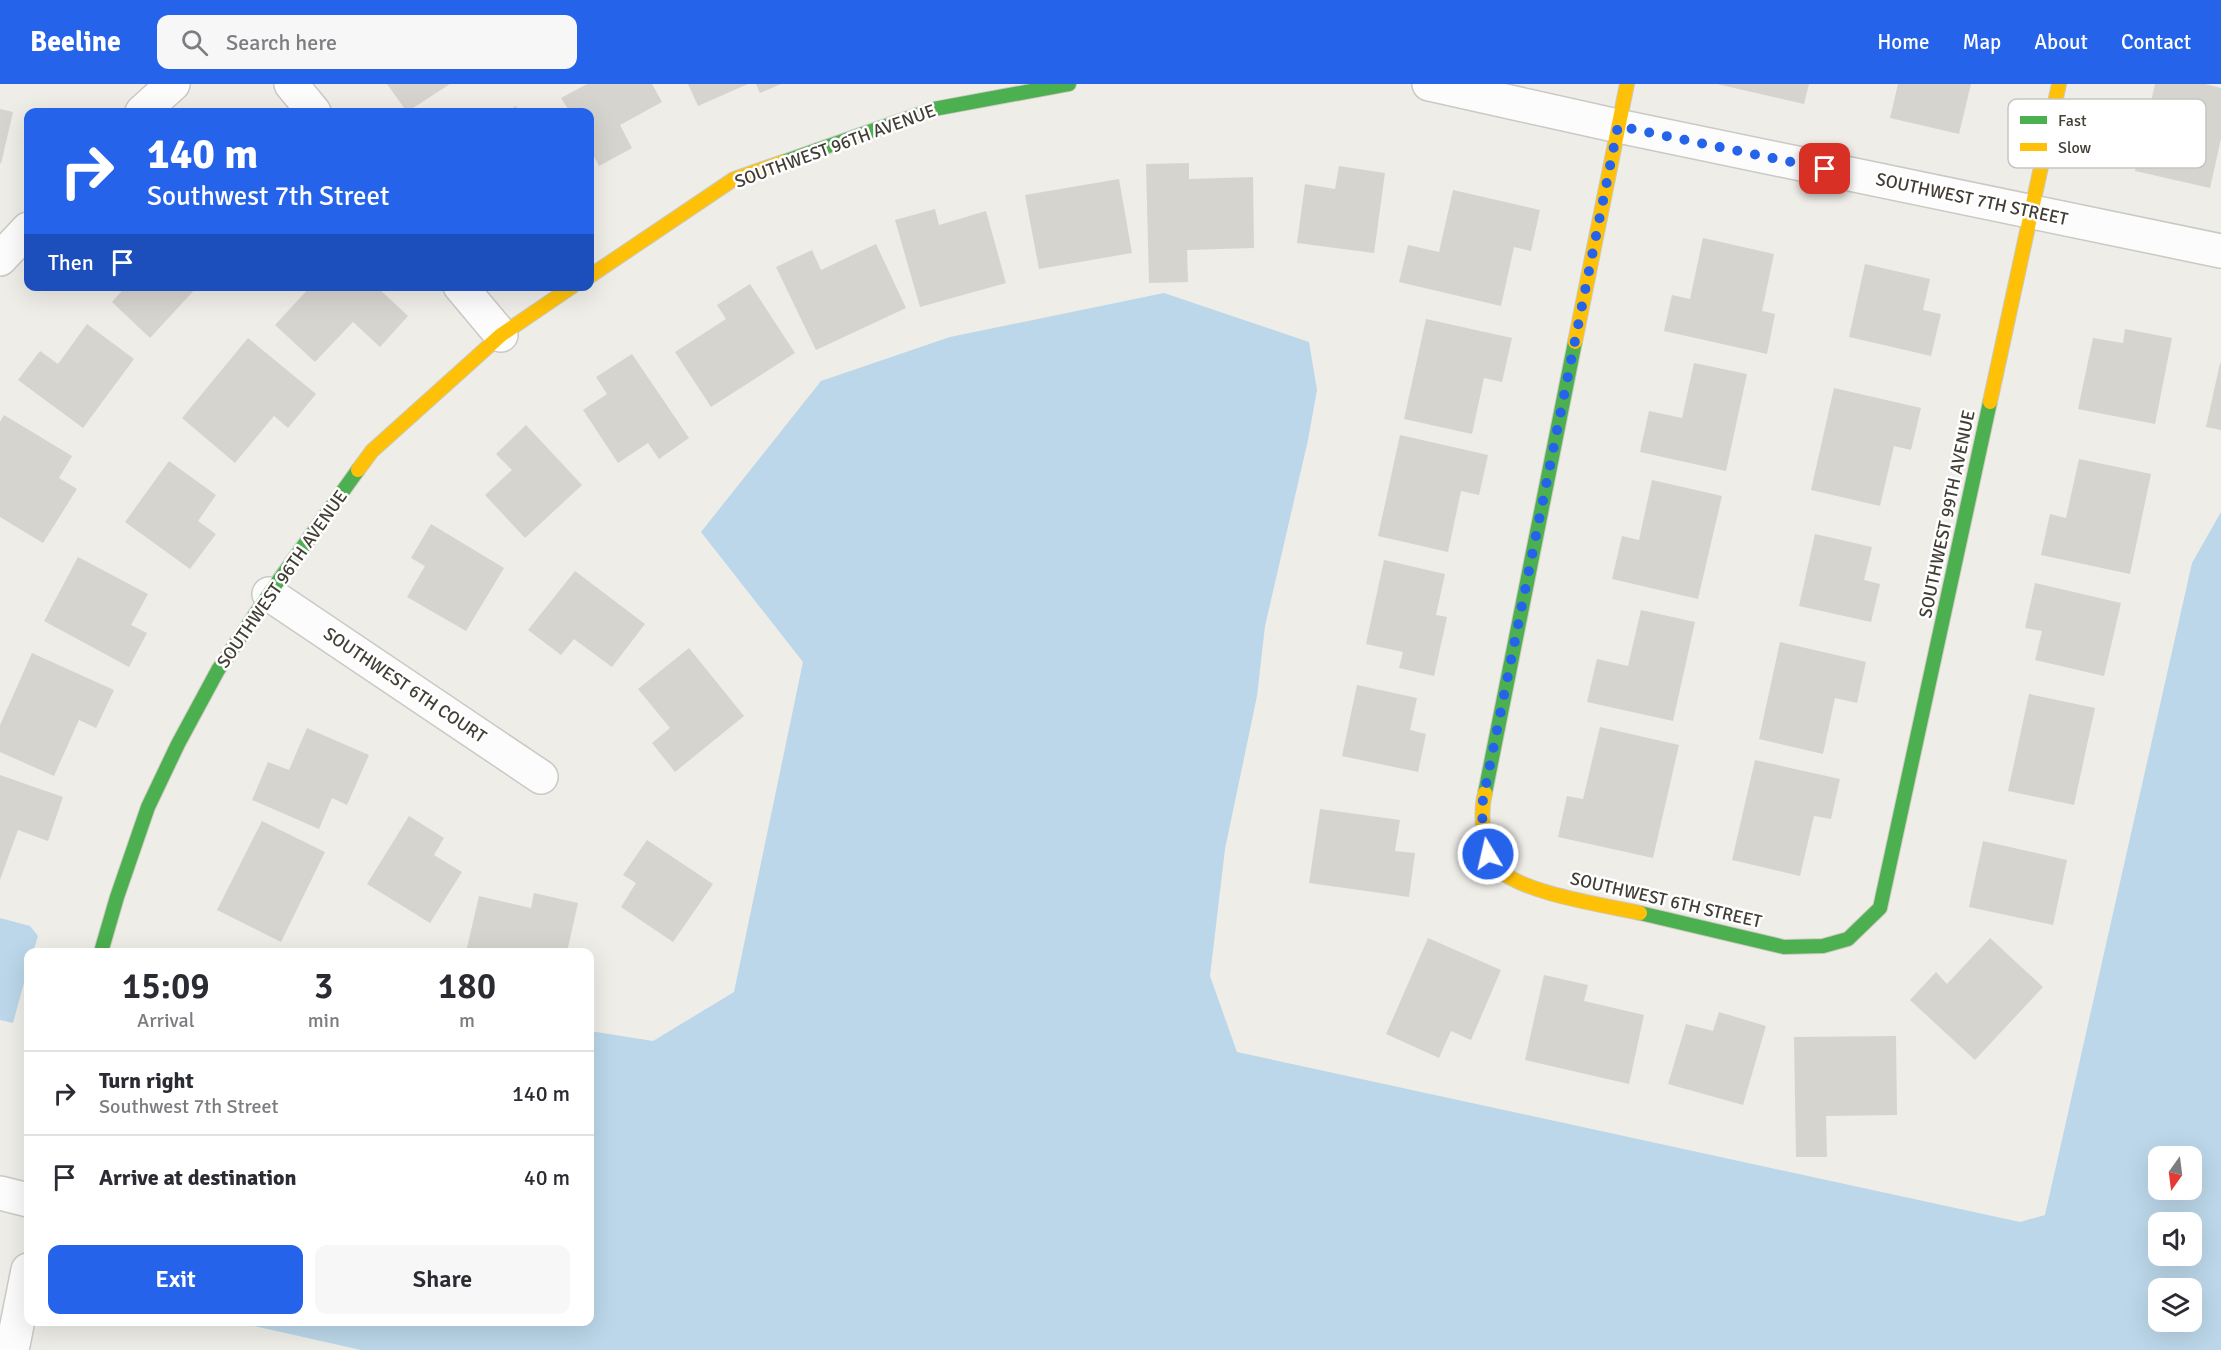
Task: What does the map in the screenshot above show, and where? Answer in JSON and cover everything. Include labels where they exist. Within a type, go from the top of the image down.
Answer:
[{"type":"street","points":[[147,108],[174,84]]},
{"type":"street","points":[[291,84],[311,108]]},
{"type":"street","name":"SOUTHWEST 96TH AVENUE","points":[[594,273],[734,179],[934,109],[1069,84]]},
{"type":"street","points":[[1429,84],[1618,126],[1627,84]]},
{"type":"street","name":"SOUTHWEST 99TH AVENUE","points":[[2056,99],[2059,84]]},
{"type":"street","name":"SOUTHWEST 7TH STREET","points":[[1618,126],[2221,250]]},
{"type":"street","name":"SOUTHWEST 6TH STREET","points":[[1618,126],[1481,810],[1488,854],[1497,868],[1527,886],[1538,889],[1784,946],[1823,946],[1848,939]]},
{"type":"street","name":"SOUTHWEST 99TH AVENUE","points":[[1848,939],[1880,908],[2041,168]]},
{"type":"street","points":[[0,259],[24,233]]},
{"type":"street","points":[[464,291],[501,335]]},
{"type":"street","name":"SOUTHWEST 96TH AVENUE","points":[[102,948],[148,807],[178,744],[218,670],[269,594],[372,451],[501,335],[566,291]]},
{"type":"street","name":"SOUTHWEST 6TH COURT","points":[[269,594],[541,777]]},
{"type":"street","points":[[0,1193],[24,1199]]},
{"type":"street","points":[[12,1350],[24,1290]]},
{"type":"water","points":[[1164,293],[1309,342],[1317,390],[1308,440],[1265,626],[1257,696],[1225,849],[1210,976],[1237,1052],[2020,1222],[2045,1215],[2192,563],[2221,512],[2221,1350],[361,1350],[254,1326],[594,1326],[594,1032],[653,1041],[734,992],[803,662],[701,532],[821,381],[950,337]]},
{"type":"water","points":[[0,918],[30,926],[38,936],[34,948],[24,948],[24,983],[13,1023],[0,1020]]},
{"type":"building","points":[[387,84],[450,84],[413,108],[404,108]]},
{"type":"building","points":[[587,84],[652,84],[662,102],[620,125],[632,148],[599,166],[594,157],[594,108],[567,108],[561,98]]},
{"type":"building","points":[[688,84],[748,84],[698,106]]},
{"type":"building","points":[[756,84],[781,84],[760,93]]},
{"type":"building","points":[[1717,84],[1809,84],[1804,104]]},
{"type":"building","points":[[1898,84],[1971,84],[1959,134],[1890,118]]},
{"type":"building","points":[[2155,84],[2205,84],[2221,88],[2221,139],[2210,188],[2135,171],[2136,168],[2206,168],[2206,99],[2152,99]]},
{"type":"building","points":[[0,109],[13,112],[1,164],[0,163]]},
{"type":"building","points":[[1189,163],[1189,179],[1253,177],[1254,248],[1187,250],[1188,282],[1149,283],[1146,164]]},
{"type":"building","points":[[1339,166],[1385,173],[1374,253],[1297,243],[1305,184],[1335,189]]},
{"type":"building","points":[[1119,179],[1132,253],[1039,269],[1025,195]]},
{"type":"building","points":[[1453,190],[1540,210],[1531,251],[1514,247],[1501,306],[1399,282],[1408,245],[1439,252]]},
{"type":"building","points":[[935,209],[939,225],[986,211],[1006,283],[920,307],[895,220]]},
{"type":"building","points":[[1703,238],[1774,254],[1762,311],[1775,314],[1767,354],[1664,331],[1672,295],[1690,299]]},
{"type":"building","points":[[876,244],[906,308],[816,350],[776,267],[812,250],[821,270]]},
{"type":"building","points":[[1865,264],[1930,279],[1923,310],[1941,314],[1931,356],[1849,337]]},
{"type":"building","points":[[750,284],[795,353],[711,407],[675,352],[726,319],[717,305]]},
{"type":"building","points":[[122,291],[193,291],[150,338],[112,302]]},
{"type":"building","points":[[306,291],[381,291],[408,316],[380,347],[353,322],[315,362],[275,325]]},
{"type":"building","points":[[1426,319],[1512,338],[1502,382],[1484,378],[1472,434],[1404,419]]},
{"type":"building","points":[[87,324],[134,359],[83,428],[18,380],[40,351],[58,364]]},
{"type":"building","points":[[2125,329],[2172,338],[2155,424],[2078,409],[2093,338],[2123,343]]},
{"type":"building","points":[[248,338],[316,394],[288,428],[274,416],[235,463],[182,418]]},
{"type":"building","points":[[632,354],[689,438],[659,459],[648,443],[618,463],[583,410],[607,394],[596,377]]},
{"type":"building","points":[[1694,363],[1747,374],[1726,471],[1640,452],[1649,411],[1682,418]]},
{"type":"building","points":[[2221,363],[2221,430],[2206,427]]},
{"type":"building","points":[[1834,388],[1921,408],[1911,450],[1894,446],[1880,506],[1811,490]]},
{"type":"building","points":[[4,415],[72,456],[59,478],[77,489],[43,543],[0,517],[0,422]]},
{"type":"building","points":[[526,425],[582,485],[525,538],[485,495],[512,470],[496,454]]},
{"type":"building","points":[[1400,435],[1488,455],[1479,495],[1461,491],[1448,552],[1378,536]]},
{"type":"building","points":[[2079,459],[2151,474],[2130,574],[2041,555],[2050,514],[2066,518]]},
{"type":"building","points":[[169,461],[216,495],[198,521],[216,534],[190,569],[125,522]]},
{"type":"building","points":[[1652,480],[1722,496],[1698,599],[1612,579],[1622,536],[1639,540]]},
{"type":"building","points":[[431,524],[504,568],[466,631],[407,597],[425,566],[411,558]]},
{"type":"building","points":[[1815,534],[1872,547],[1864,580],[1880,584],[1871,622],[1799,606]]},
{"type":"building","points":[[78,557],[148,594],[131,625],[147,633],[129,667],[44,621]]},
{"type":"building","points":[[1384,560],[1445,574],[1436,615],[1447,617],[1434,676],[1399,668],[1403,652],[1366,644]]},
{"type":"building","points":[[575,571],[645,624],[612,667],[574,639],[561,655],[528,630]]},
{"type":"building","points":[[2035,583],[2121,603],[2104,676],[2035,660],[2042,631],[2025,628]]},
{"type":"building","points":[[1641,610],[1695,622],[1673,721],[1587,702],[1597,659],[1628,666]]},
{"type":"building","points":[[1780,642],[1866,662],[1857,703],[1835,698],[1823,754],[1759,739]]},
{"type":"building","points":[[689,648],[744,716],[675,772],[652,743],[670,728],[638,689]]},
{"type":"building","points":[[32,653],[114,690],[96,728],[79,720],[54,776],[0,752],[0,725]]},
{"type":"building","points":[[1357,685],[1417,698],[1410,730],[1426,734],[1418,772],[1342,756]]},
{"type":"building","points":[[2029,694],[2095,708],[2074,805],[2008,791]]},
{"type":"building","points":[[1600,727],[1679,745],[1653,858],[1558,837],[1567,796],[1583,799]]},
{"type":"building","points":[[307,728],[369,755],[347,805],[332,798],[319,829],[252,800],[268,762],[289,770]]},
{"type":"building","points":[[1755,760],[1840,779],[1831,819],[1814,816],[1800,876],[1732,860]]},
{"type":"building","points":[[0,775],[63,797],[48,841],[18,830],[0,880]]},
{"type":"building","points":[[1320,809],[1400,820],[1395,851],[1415,853],[1409,897],[1309,883]]},
{"type":"building","points":[[409,816],[444,838],[434,855],[462,872],[430,923],[367,884]]},
{"type":"building","points":[[262,821],[325,852],[281,942],[217,910]]},
{"type":"building","points":[[647,840],[713,884],[673,942],[621,907],[636,883],[623,875]]},
{"type":"building","points":[[1983,841],[2067,860],[2053,925],[1969,907]]},
{"type":"building","points":[[534,893],[578,903],[568,948],[467,948],[479,896],[531,908]]},
{"type":"building","points":[[1428,938],[1501,970],[1471,1040],[1451,1031],[1439,1058],[1386,1034]]},
{"type":"building","points":[[1990,938],[2043,987],[1975,1060],[1910,1000],[1936,972],[1947,984]]},
{"type":"building","points":[[1544,975],[1588,985],[1584,1001],[1644,1015],[1629,1084],[1525,1060]]},
{"type":"building","points":[[1719,1012],[1766,1026],[1743,1105],[1668,1084],[1686,1024],[1713,1031]]},
{"type":"building","points":[[1896,1036],[1897,1115],[1826,1116],[1827,1157],[1796,1157],[1794,1037]]},
{"type":"traffic: fast","points":[[783,162],[934,109],[1069,84]]},
{"type":"traffic: fast","points":[[1485,793],[1575,342]]},
{"type":"traffic: fast","points":[[1640,913],[1784,947],[1823,946],[1848,939],[1880,908],[1990,402]]},
{"type":"traffic: fast","points":[[102,948],[148,807],[178,744],[218,670],[269,594],[358,470]]},
{"type":"traffic: slow","points":[[1575,342],[1627,84]]},
{"type":"traffic: slow","points":[[2056,99],[2059,84]]},
{"type":"traffic: slow","points":[[594,273],[734,179],[783,162]]},
{"type":"traffic: slow","points":[[1990,402],[2041,168]]},
{"type":"traffic: slow","points":[[358,470],[372,451],[501,335],[566,291]]},
{"type":"traffic: slow","points":[[1485,793],[1483,811],[1485,843],[1497,868],[1509,877],[1543,891],[1640,913]]},
{"type":"route","points":[[1488,854],[1481,810],[1618,126],[1825,169]]}]
